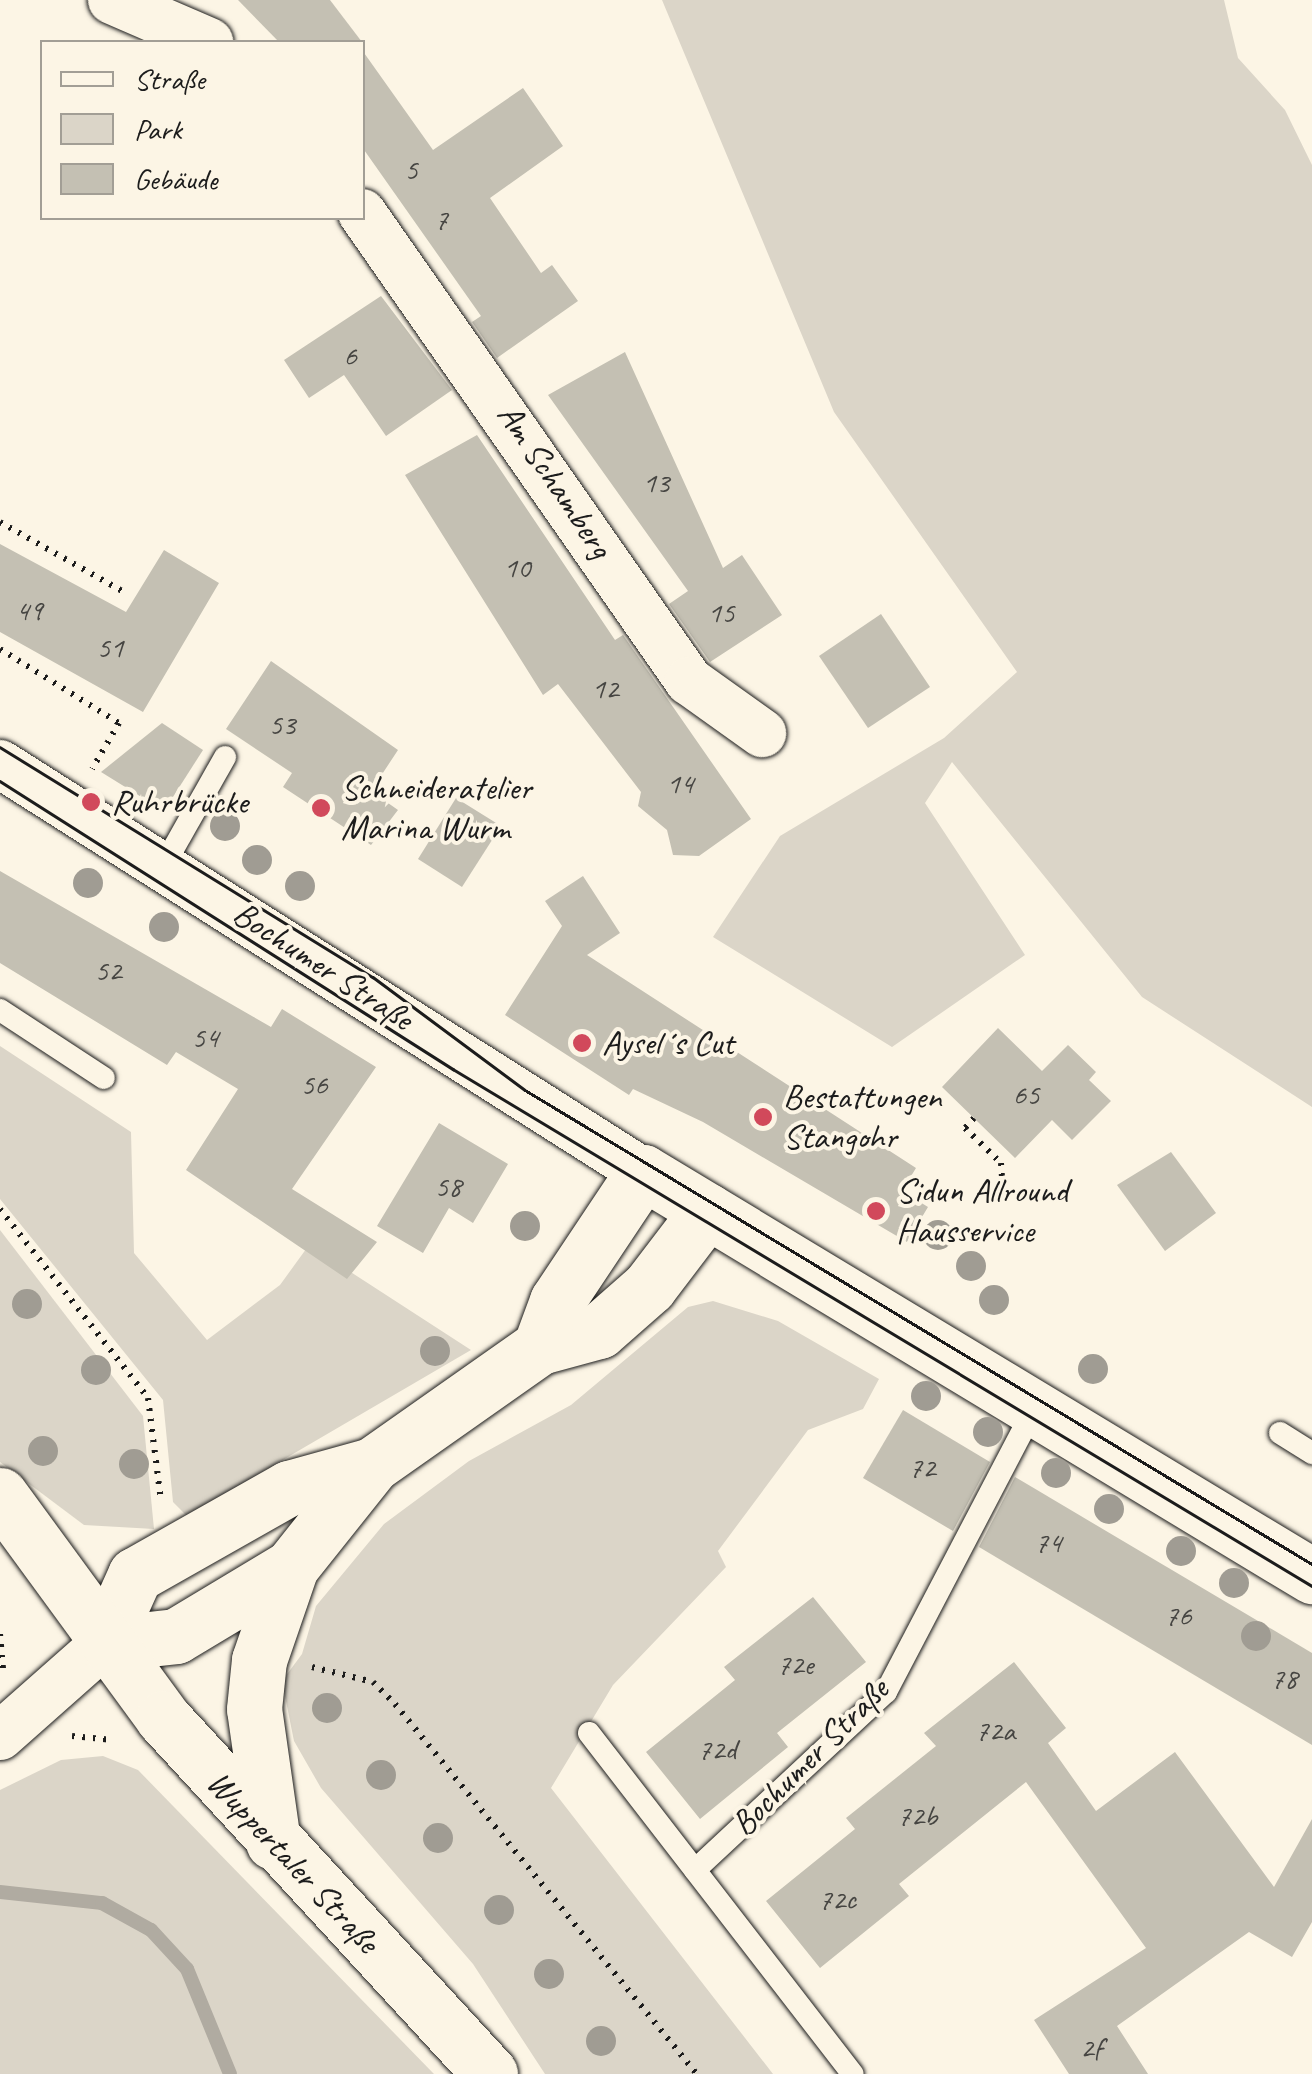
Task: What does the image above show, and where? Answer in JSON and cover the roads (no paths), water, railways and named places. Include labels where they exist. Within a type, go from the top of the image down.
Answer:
[{"type":"street","points":[[112,0],[204,40]]},
{"type":"street","name":"Am Schamberg","points":[[365,216],[689,681],[762,732]]},
{"type":"street","name":"Bochumer Straße","points":[[0,764],[164,864],[643,1172],[1312,1576]]},
{"type":"street","points":[[540,1346],[557,1301],[643,1172]]},
{"type":"street","points":[[0,1561],[104,1644],[176,1636],[290,1567],[372,1465],[540,1346],[600,1331],[649,1287],[707,1211]]},
{"type":"street","points":[[0,1736],[104,1644],[134,1576],[289,1488],[372,1465]]},
{"type":"street","points":[[0,1495],[104,1644]]},
{"type":"street","points":[[273,1842],[254,1710],[259,1660],[290,1567]]},
{"type":"street","name":"Wuppertaler Straße","points":[[104,1644],[273,1842],[490,2074]]},
{"type":"lane","points":[[164,864],[225,757]]},
{"type":"lane","points":[[0,1010],[104,1078]]},
{"type":"lane","name":"Bochumer Straße","points":[[695,1870],[886,1692],[1034,1408]]},
{"type":"lane","points":[[1280,1433],[1312,1453]]},
{"type":"lane","points":[[588,1733],[853,2074]]},
{"type":"waterway","points":[[0,1892],[102,1903],[151,1930],[187,1969],[230,2074]]},
{"type":"tram line","points":[[0,747],[373,977],[525,1090],[1312,1564]]},
{"type":"tram line","points":[[0,781],[453,1069],[1312,1586]]},
{"type":"place","name":"Ruhrbrücke","points":[[91,802]]},
{"type":"place","name":"Schneideratelier Marina Wurm","points":[[321,808]]},
{"type":"place","name":"Aysel´s Cut","points":[[582,1043]]},
{"type":"place","name":"Bestattungen Stangohr","points":[[763,1117]]},
{"type":"place","name":"Sidun Allround Hausservice","points":[[876,1211]]}]
